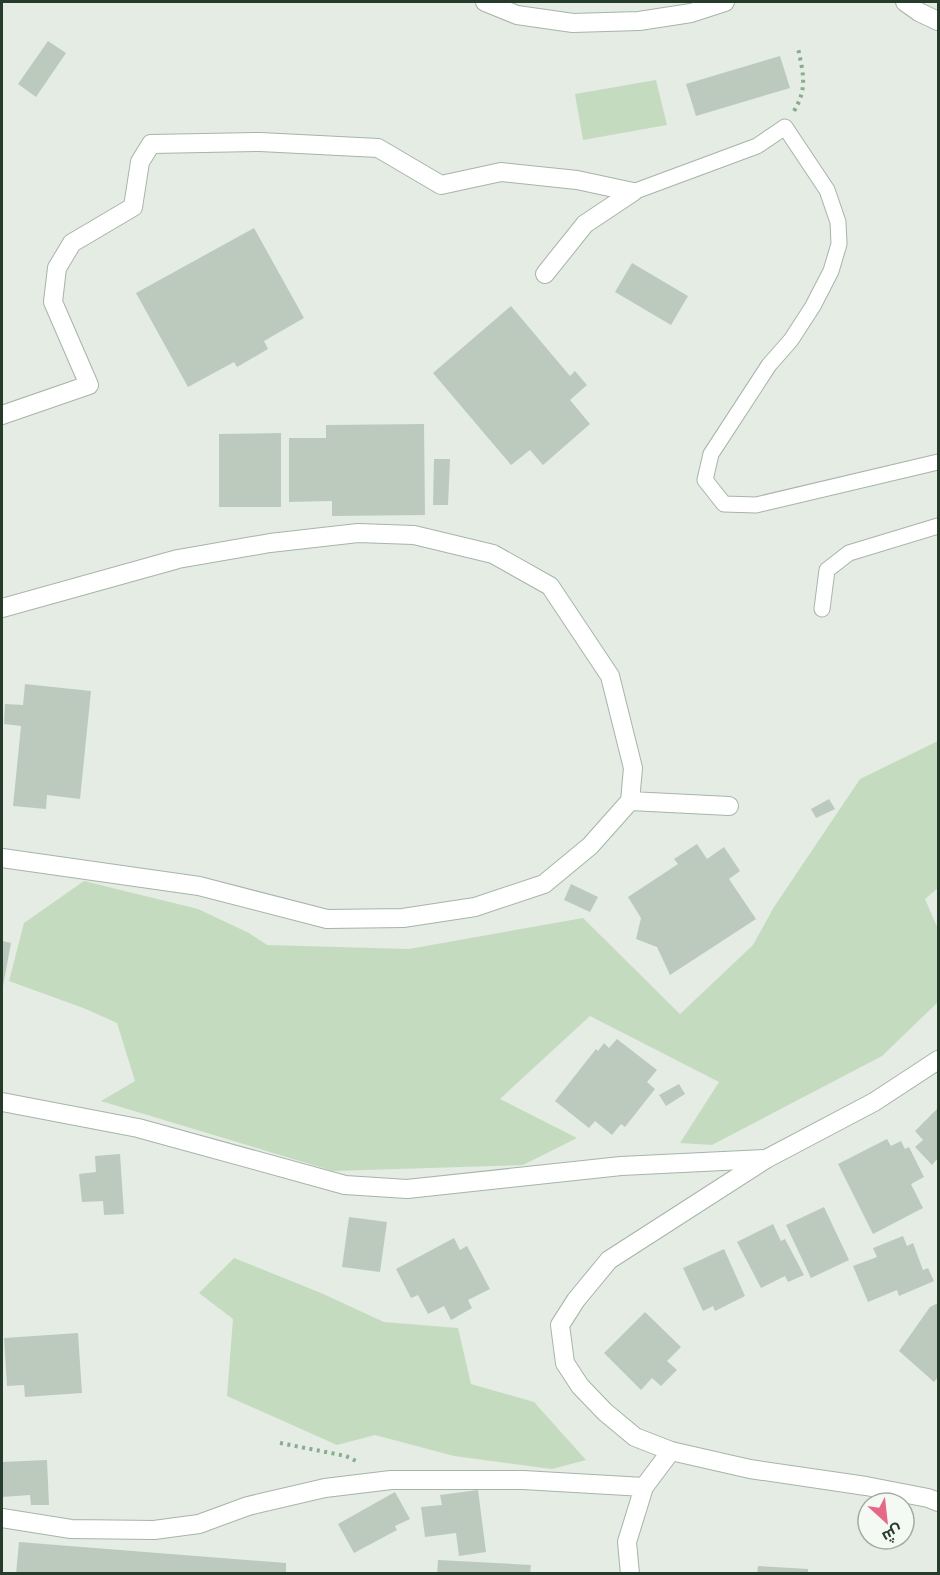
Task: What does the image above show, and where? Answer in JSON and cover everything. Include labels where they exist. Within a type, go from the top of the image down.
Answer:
[{"type":"street","points":[[484,2],[517,15],[573,23],[639,21],[691,14],[725,2]]},
{"type":"street","points":[[905,2],[919,12],[939,21]]},
{"type":"street","points":[[2,415],[89,385],[53,302],[57,268],[72,243],[133,207],[141,162],[151,144],[260,142],[378,148],[441,185],[501,172],[577,180],[633,192]]},
{"type":"street","points":[[545,273],[585,224],[633,192]]},
{"type":"street","points":[[2,608],[177,559],[270,543],[358,533],[414,535],[492,554],[550,586],[610,676],[633,768],[630,801],[590,846],[544,884],[476,907],[403,918],[327,919],[199,886],[2,858]]},
{"type":"street","points":[[630,801],[729,806]]},
{"type":"street","points":[[939,1060],[874,1102],[766,1160],[609,1260],[576,1300],[560,1325],[565,1363],[580,1386],[604,1412],[634,1437],[671,1451],[750,1469],[866,1486],[939,1502]]},
{"type":"street","points":[[2,1102],[138,1128],[345,1185],[407,1189],[621,1166],[766,1160]]},
{"type":"street","points":[[630,1574],[627,1542],[644,1487],[671,1451]]},
{"type":"street","points":[[2,1518],[71,1529],[154,1530],[199,1524],[248,1506],[325,1488],[391,1480],[523,1480],[644,1487]]},
{"type":"lane","points":[[633,192],[757,146],[784,127],[827,190],[838,222],[839,244],[831,271],[813,306],[791,340],[769,365],[711,454],[705,480],[724,504],[756,505],[939,462]]},
{"type":"lane","points":[[822,609],[826,570],[849,554],[939,526]]},
{"type":"path","points":[[784,127],[801,99],[804,78],[798,48]]},
{"type":"path","points":[[280,1443],[346,1456],[391,1480]]},
{"type":"green space","points":[[656,80],[667,125],[583,140],[575,94]]},
{"type":"green space","points":[[938,741],[938,888],[925,899],[938,929],[938,1002],[882,1056],[712,1145],[680,1143],[719,1082],[590,1016],[500,1099],[577,1138],[523,1165],[333,1171],[101,1101],[135,1081],[117,1023],[86,1009],[9,981],[24,923],[84,881],[198,909],[249,933],[267,945],[409,949],[583,918],[680,1014],[753,945],[774,907],[860,779]]},
{"type":"green space","points":[[234,1258],[321,1293],[384,1322],[458,1328],[471,1384],[534,1402],[586,1460],[552,1469],[454,1456],[375,1435],[337,1445],[227,1396],[233,1319],[199,1293]]},
{"type":"building","points":[[48,41],[66,53],[36,97],[18,84]]},
{"type":"building","points":[[780,56],[790,88],[696,116],[686,84]]},
{"type":"building","points":[[254,228],[304,318],[264,341],[268,349],[237,367],[234,362],[188,387],[136,293]]},
{"type":"building","points":[[632,263],[688,296],[671,325],[615,292]]},
{"type":"building","points":[[511,306],[570,376],[575,371],[587,385],[570,400],[590,424],[543,465],[530,450],[511,465],[433,373]]},
{"type":"building","points":[[424,424],[425,515],[332,516],[332,501],[289,502],[289,438],[326,438],[326,425]]},
{"type":"building","points":[[281,433],[281,507],[219,507],[219,434]]},
{"type":"building","points":[[434,459],[450,459],[448,505],[433,505]]},
{"type":"building","points":[[25,684],[91,691],[80,799],[47,795],[46,809],[13,806],[21,726],[4,724],[5,704],[23,705]]},
{"type":"building","points":[[829,799],[835,809],[816,818],[811,809]]},
{"type":"building","points":[[697,844],[707,859],[724,847],[740,871],[729,879],[756,919],[670,975],[657,947],[636,939],[641,918],[628,897],[678,864],[674,859]]},
{"type":"building","points":[[571,884],[598,897],[590,912],[564,900]]},
{"type":"building","points":[[2,941],[11,943],[3,986],[2,986]]},
{"type":"building","points":[[617,1039],[657,1070],[647,1082],[655,1089],[625,1127],[621,1124],[612,1135],[595,1121],[589,1128],[555,1101],[596,1049],[598,1051],[604,1043],[609,1048]]},
{"type":"building","points":[[679,1084],[685,1094],[666,1106],[659,1095]]},
{"type":"building","points":[[937,1109],[938,1158],[932,1165],[915,1147],[923,1140],[915,1131]]},
{"type":"building","points":[[887,1139],[891,1146],[901,1141],[905,1149],[909,1147],[924,1177],[911,1184],[923,1208],[873,1234],[838,1164]]},
{"type":"building","points":[[120,1154],[124,1214],[104,1215],[103,1201],[82,1202],[79,1174],[96,1172],[95,1156]]},
{"type":"building","points":[[824,1207],[849,1260],[811,1278],[786,1225]]},
{"type":"building","points":[[349,1217],[387,1222],[380,1272],[342,1267]]},
{"type":"building","points":[[773,1224],[781,1241],[785,1239],[804,1275],[788,1282],[785,1276],[761,1288],[737,1242]]},
{"type":"building","points":[[903,1236],[907,1246],[913,1243],[923,1270],[928,1268],[934,1281],[899,1296],[897,1290],[868,1302],[853,1266],[877,1257],[873,1248]]},
{"type":"building","points":[[454,1238],[460,1250],[467,1246],[490,1289],[468,1300],[472,1308],[451,1320],[444,1306],[428,1314],[418,1295],[411,1298],[396,1269]]},
{"type":"building","points":[[724,1249],[745,1296],[715,1311],[713,1306],[703,1311],[683,1268]]},
{"type":"building","points":[[938,1303],[938,1377],[934,1382],[899,1351],[930,1307]]},
{"type":"building","points":[[645,1312],[681,1347],[667,1361],[677,1370],[661,1386],[652,1378],[641,1390],[604,1353]]},
{"type":"building","points":[[78,1333],[82,1393],[25,1397],[24,1385],[7,1386],[4,1338]]},
{"type":"building","points":[[47,1460],[49,1505],[31,1505],[30,1495],[2,1497],[2,1462]]},
{"type":"building","points":[[478,1490],[486,1552],[459,1556],[456,1533],[425,1537],[421,1507],[442,1505],[440,1495]]},
{"type":"building","points":[[395,1492],[410,1519],[395,1526],[397,1530],[354,1553],[338,1524]]},
{"type":"building","points":[[19,1542],[286,1563],[286,1574],[16,1574]]},
{"type":"building","points":[[438,1560],[531,1565],[530,1574],[437,1574]]},
{"type":"building","points":[[758,1566],[808,1569],[808,1574],[757,1574]]}]
